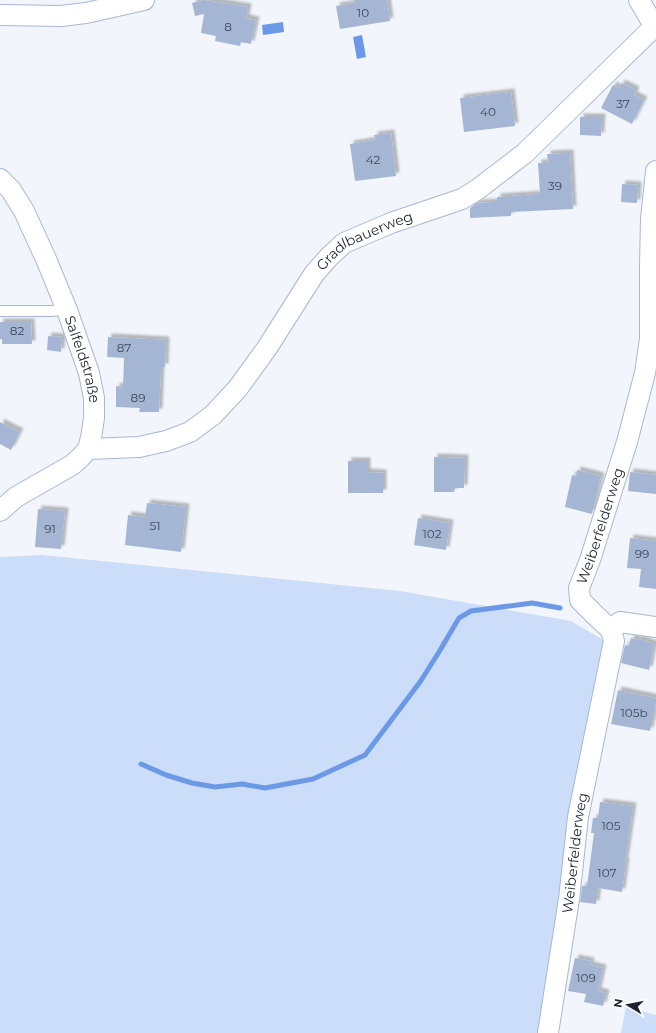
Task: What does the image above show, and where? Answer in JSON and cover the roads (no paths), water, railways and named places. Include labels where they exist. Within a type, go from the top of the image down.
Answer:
[{"type":"street","points":[[0,15],[61,16],[86,14],[144,0]]},
{"type":"street","points":[[638,0],[656,26]]},
{"type":"street","name":"Gradlbauerweg","points":[[88,449],[140,447],[166,441],[190,432],[213,415],[238,388],[267,348],[314,274],[344,243],[391,223],[462,199],[478,188],[524,153],[656,26]]},
{"type":"street","name":"Weiberfelderweg","points":[[548,1033],[569,899],[578,817],[614,641],[611,630],[580,600],[579,588],[590,560],[627,442],[645,373],[650,339],[651,219],[656,171]]},
{"type":"street","name":"Salfeldstraße","points":[[0,179],[11,190],[24,211],[67,310],[89,372],[94,398],[94,418],[88,449]]},
{"type":"street","points":[[0,511],[16,497],[82,457],[88,449]]},
{"type":"street","points":[[611,630],[620,622],[656,627]]},
{"type":"lane","points":[[0,311],[67,310]]},
{"type":"water","points":[[283,22],[284,32],[263,35],[262,25]]},
{"type":"water","points":[[362,35],[366,57],[357,59],[353,37]]},
{"type":"waterway","points":[[141,764],[166,775],[192,783],[215,787],[242,784],[265,788],[313,779],[365,755],[420,682],[459,618],[471,611],[532,603],[560,608]]}]
